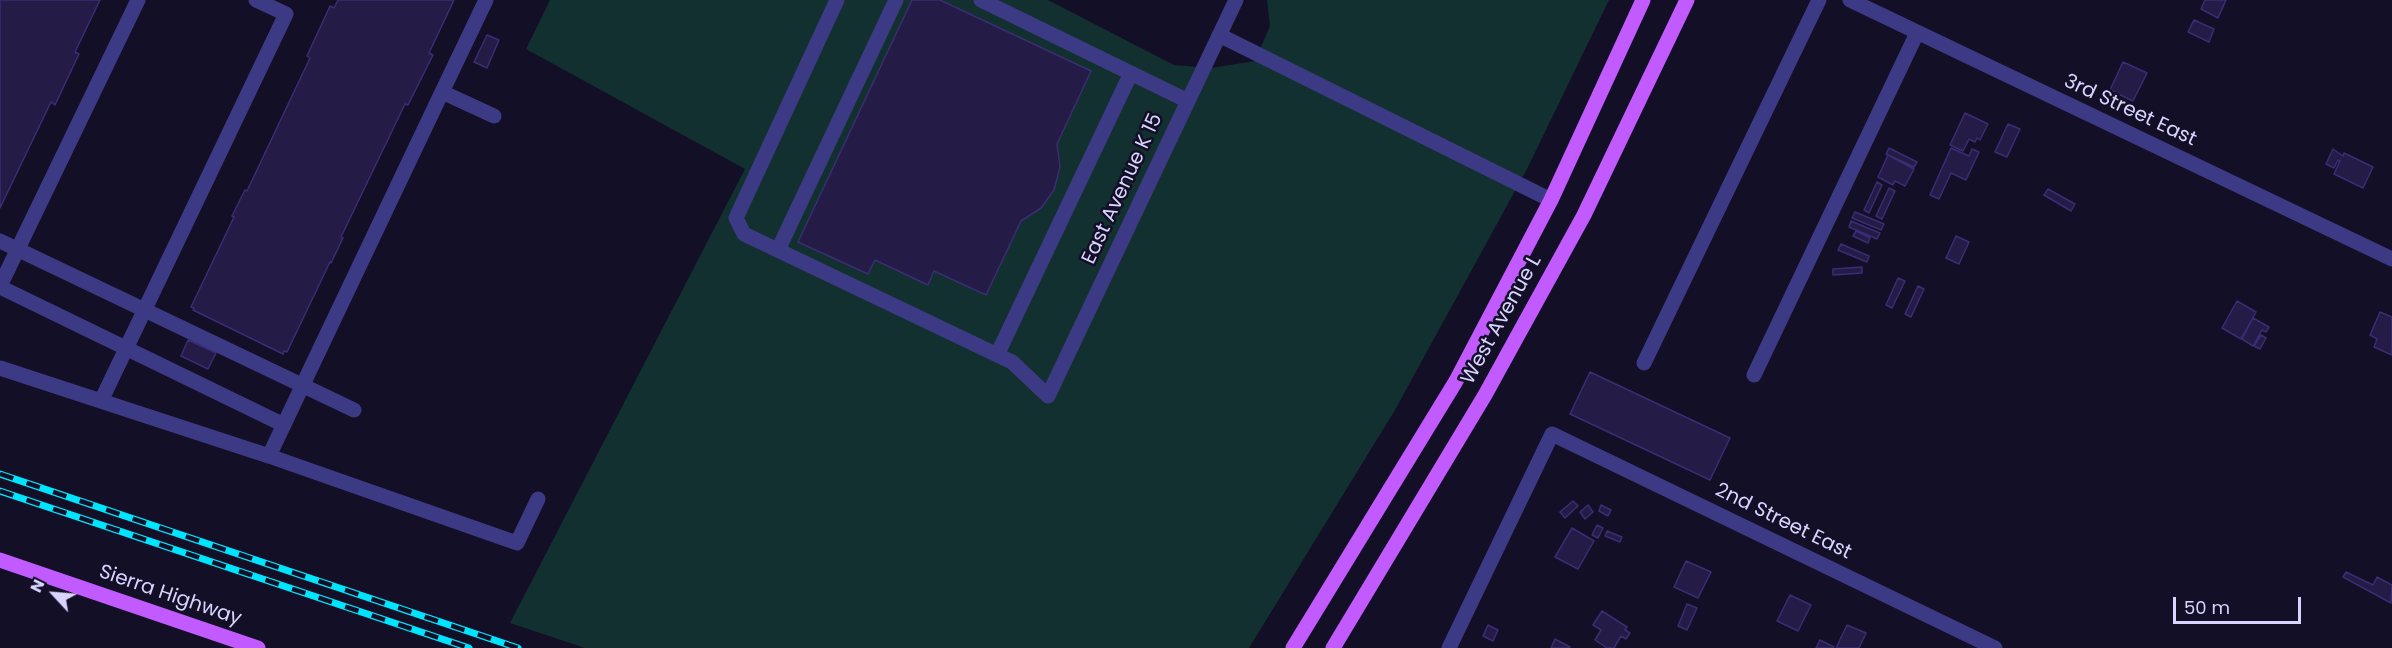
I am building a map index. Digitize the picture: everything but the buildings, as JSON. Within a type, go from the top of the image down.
[{"type":"main road","name":"West Avenue L","points":[[1293,648],[1456,381],[1551,200],[1643,0]]},
{"type":"main road","name":"West Avenue L","points":[[1333,648],[1507,355],[1584,215],[1686,0]]},
{"type":"main road","name":"Sierra Highway","points":[[0,560],[258,648]]},
{"type":"street","points":[[138,0],[0,287],[284,425]]},
{"type":"street","points":[[101,401],[286,14],[256,0]]},
{"type":"street","points":[[269,456],[486,0]]},
{"type":"street","points":[[837,0],[736,218],[744,234],[997,355],[1131,74]]},
{"type":"street","points":[[778,250],[896,0]]},
{"type":"street","points":[[981,0],[1188,101]]},
{"type":"street","name":"East Avenue K 15","points":[[997,355],[1012,362],[1048,396],[1236,0]]},
{"type":"street","points":[[1644,363],[1819,0]]},
{"type":"street","name":"3rd Street East","points":[[1850,0],[2392,260]]},
{"type":"street","points":[[1754,375],[1917,33]]},
{"type":"street","points":[[1219,35],[1551,200]]},
{"type":"street","points":[[442,92],[494,116]]},
{"type":"street","points":[[0,241],[354,410]]},
{"type":"street","points":[[0,368],[269,456],[517,543],[538,499]]},
{"type":"street","name":"2nd Street East","points":[[1449,648],[1552,434],[1995,648]]},
{"type":"green space","points":[[550,0],[1048,0],[1174,65],[1211,68],[1255,61],[1270,26],[1267,0],[1609,0],[1527,169],[1395,410],[1249,648],[585,648],[510,623],[745,169],[526,49]]},
{"type":"railway","points":[[0,474],[518,648]]},
{"type":"railway","points":[[0,491],[469,648]]}]
